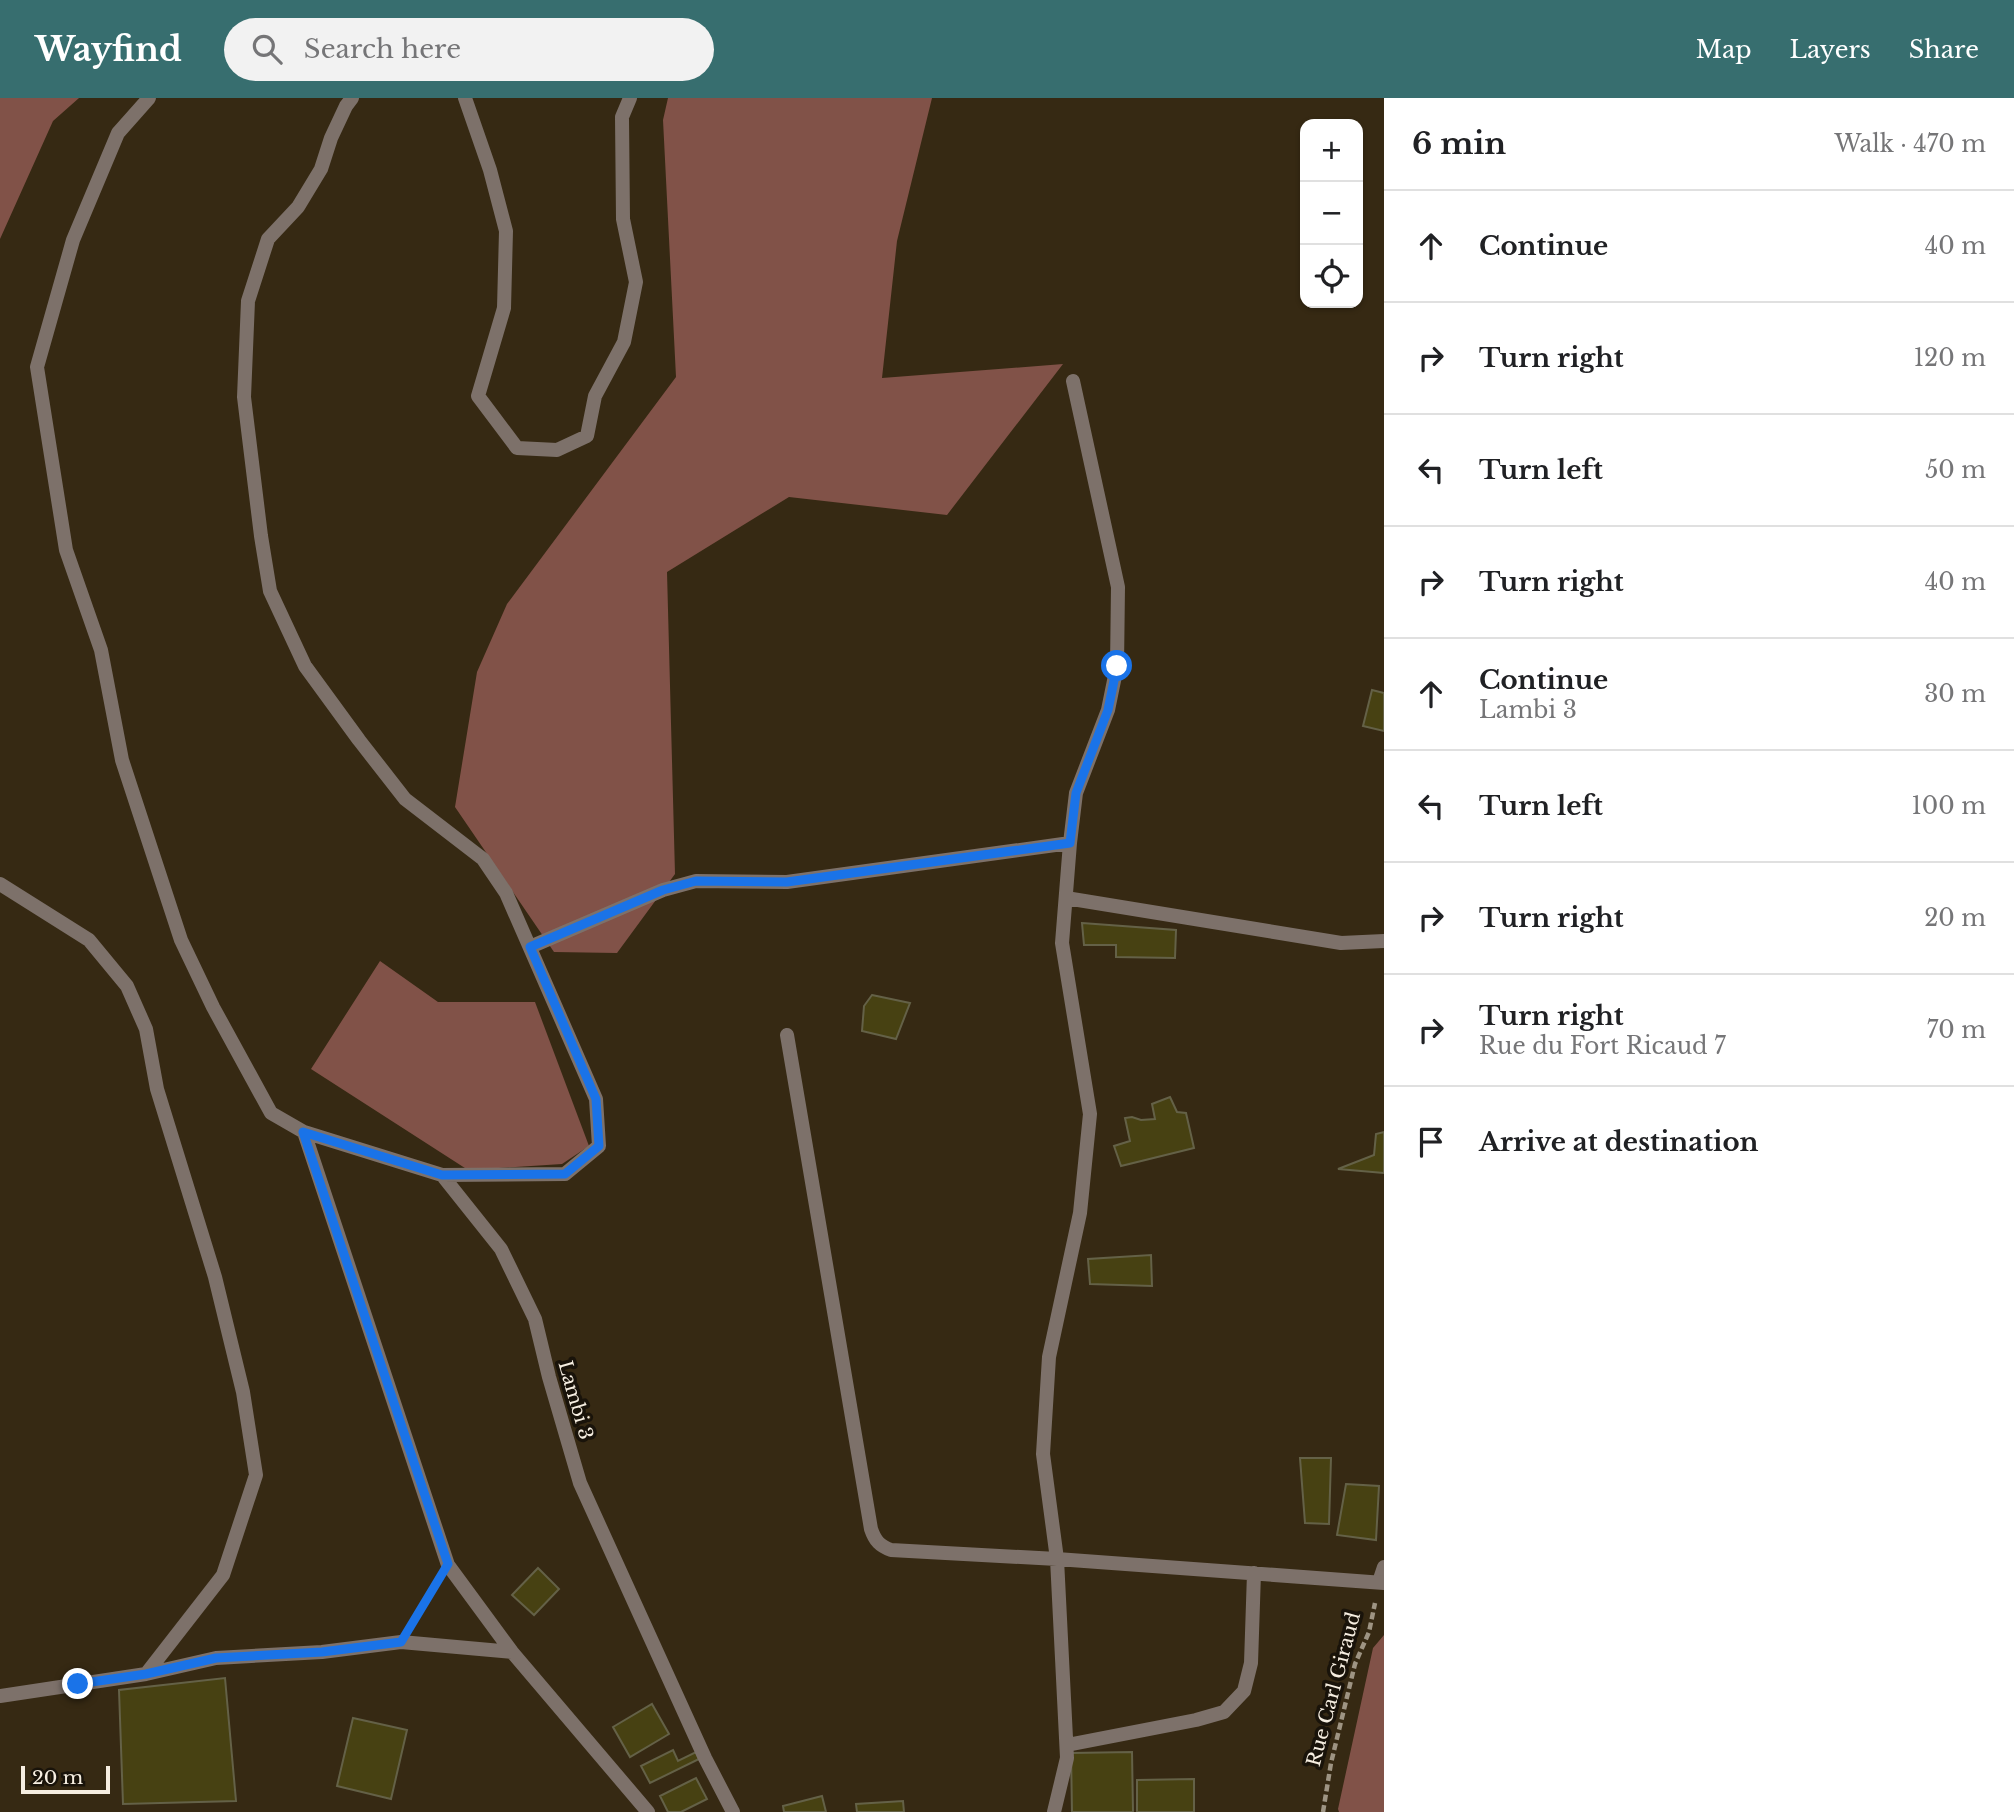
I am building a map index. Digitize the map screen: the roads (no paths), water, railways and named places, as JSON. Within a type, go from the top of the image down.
[{"type":"street","points":[[149,98],[118,133],[78,228],[37,367],[66,550],[101,650],[122,760],[181,940],[213,1007],[271,1113],[303,1132],[442,1175],[565,1174],[599,1146],[596,1099],[506,893],[483,859],[405,799],[305,666],[270,591],[244,397],[248,301],[268,239],[298,207],[317,176],[331,138],[352,98]]},
{"type":"street","points":[[465,98],[490,170],[506,231],[504,308],[478,396],[517,448],[556,450],[587,436],[596,396],[624,342],[636,282],[623,219],[622,117],[629,98]]},
{"type":"street","points":[[1054,1812],[1067,1758],[1067,1745],[1057,1559],[1043,1454],[1049,1357],[1080,1213],[1090,1114],[1062,943],[1076,793],[1108,710],[1117,666],[1118,587],[1073,381]]},
{"type":"street","points":[[530,947],[663,890],[696,881],[787,882],[1070,843]]},
{"type":"street","points":[[0,884],[89,940],[127,986],[146,1029],[157,1089],[215,1278],[243,1392],[256,1475],[223,1575],[146,1674]]},
{"type":"street","points":[[1066,898],[1341,943],[1384,940]]},
{"type":"street","points":[[787,1035],[871,1529],[882,1546],[891,1550],[1382,1582],[1384,1567]]},
{"type":"street","points":[[303,1132],[448,1564],[512,1651],[648,1812]]},
{"type":"street","name":"Lambi 3","points":[[442,1175],[501,1249],[535,1319],[580,1483],[705,1758],[733,1812]]},
{"type":"street","points":[[1067,1745],[1224,1712],[1244,1691],[1251,1663],[1254,1573]]},
{"type":"street","points":[[0,1696],[146,1674],[216,1658],[322,1652],[401,1642],[512,1651]]}]
